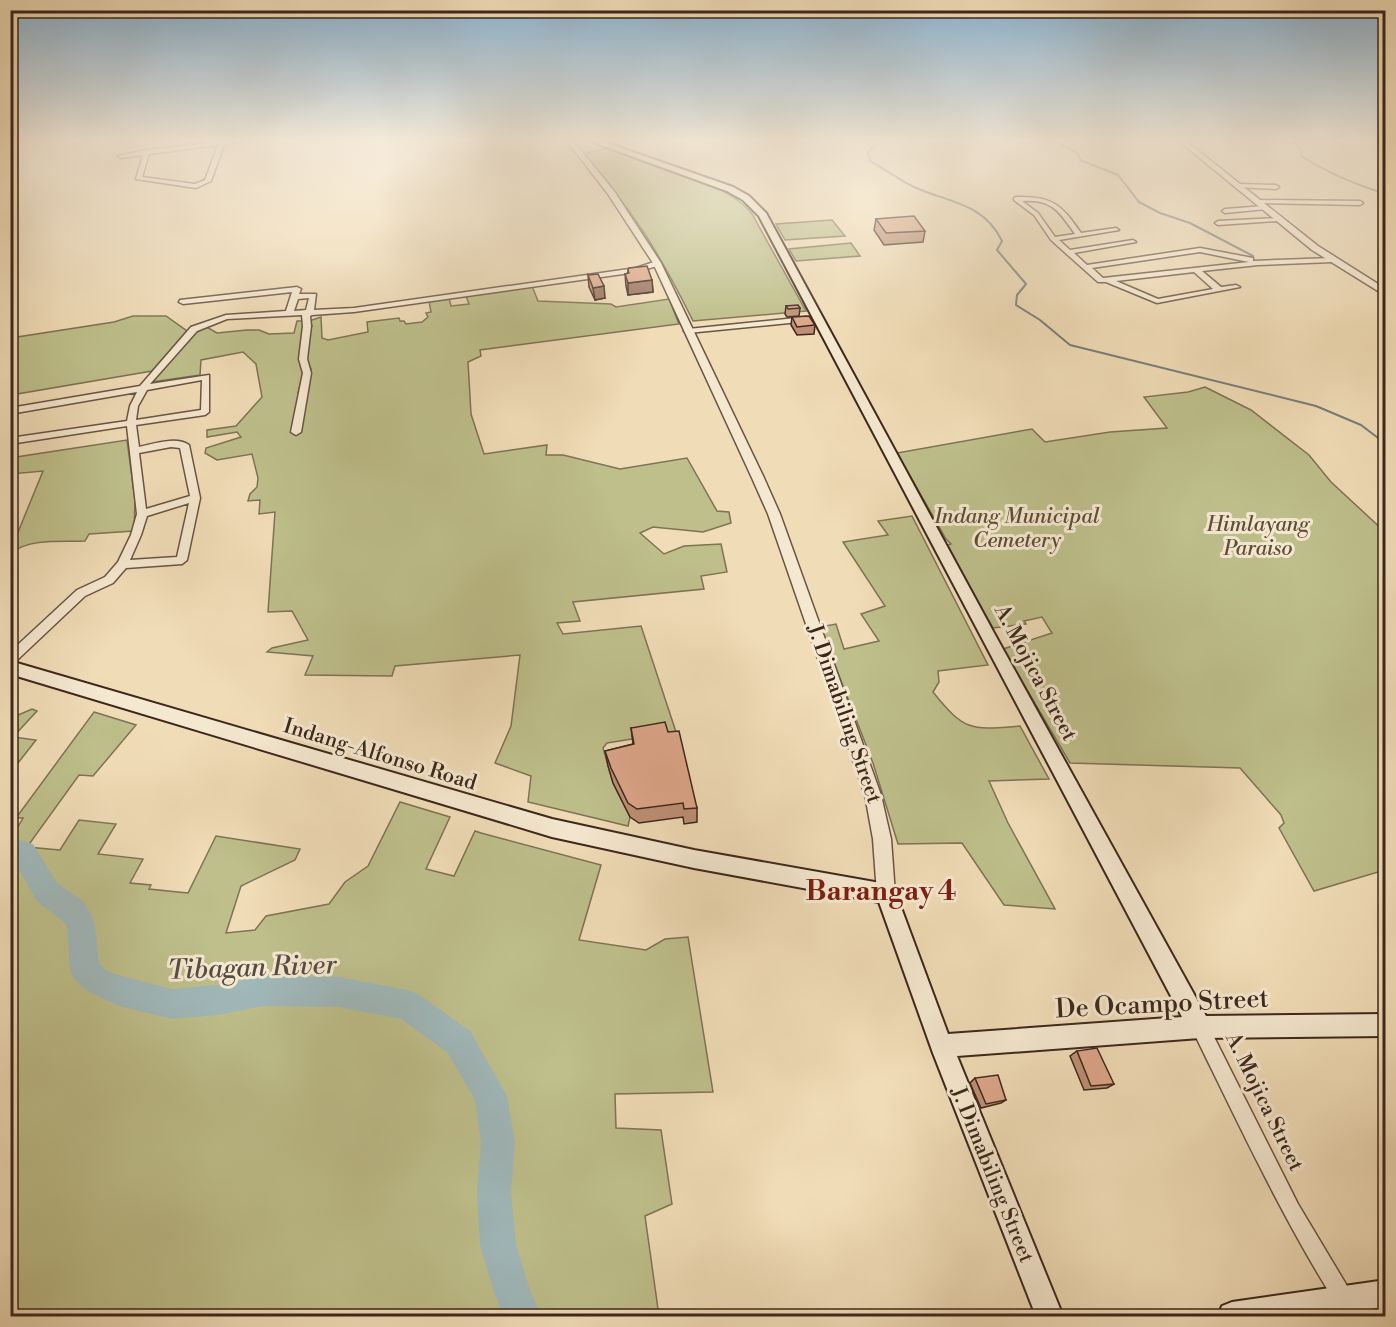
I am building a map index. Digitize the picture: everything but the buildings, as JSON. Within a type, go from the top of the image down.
[{"type":"main road","name":"A. Mojica Street","points":[[750,203],[766,220],[992,645],[1200,1027]]},
{"type":"main road","name":"Indang-Alfonso Road","points":[[10,667],[533,822],[624,845],[886,894]]},
{"type":"main road","name":"J. Dimabiling Street","points":[[886,894],[1016,1238],[1050,1317]]},
{"type":"main road","name":"De Ocampo Street","points":[[942,1046],[1200,1027],[1386,1025]]},
{"type":"main road","points":[[1232,1317],[1349,1308],[1386,1293]]},
{"type":"street","name":"J. Dimabiling Street","points":[[618,203],[657,263],[774,514],[864,765],[880,826],[886,894]]},
{"type":"street","points":[[1021,203],[1036,214],[1053,239],[1101,280],[1258,262],[1332,260]]},
{"type":"street","points":[[1050,203],[1062,210],[1079,235]]},
{"type":"street","points":[[1259,203],[1332,260],[1386,293]]},
{"type":"street","points":[[1225,211],[1261,205],[1360,203]]},
{"type":"street","points":[[1218,223],[1277,219]]},
{"type":"street","points":[[1053,239],[1116,230]]},
{"type":"street","points":[[1069,252],[1133,242]]},
{"type":"street","points":[[1085,267],[1200,250],[1258,262]]},
{"type":"street","points":[[10,660],[81,593],[109,580],[123,564],[136,535],[142,514],[131,422],[134,406],[143,387],[186,336],[207,323],[226,317],[354,310],[637,270],[657,263]]},
{"type":"street","points":[[1195,269],[1219,290]]},
{"type":"street","points":[[1107,279],[1157,301],[1236,287]]},
{"type":"street","points":[[183,302],[298,292],[313,296],[310,314]]},
{"type":"street","points":[[289,315],[298,292]]},
{"type":"street","points":[[296,432],[307,373],[303,357],[307,326],[316,320],[310,314]]},
{"type":"street","points":[[688,331],[819,318]]},
{"type":"street","points":[[10,411],[206,376],[206,412],[10,441]]},
{"type":"street","points":[[123,564],[182,560],[195,498],[184,445],[175,444],[134,451]]},
{"type":"street","points":[[142,514],[195,498]]},
{"type":"street","name":"A. Mojica Street","points":[[1200,1027],[1289,1206],[1349,1308]]},
{"type":"green space","points":[[622,203],[741,203],[752,214],[806,311],[693,321],[657,254]]},
{"type":"green space","points":[[832,220],[845,236],[785,240],[776,224]]},
{"type":"green space","points":[[851,243],[860,256],[796,261],[789,249]]},
{"type":"green space","points":[[532,286],[538,301],[611,304],[616,307],[669,299],[679,324],[480,350],[481,356],[468,362],[471,414],[484,454],[547,445],[546,455],[563,455],[620,469],[687,458],[717,511],[729,512],[731,523],[703,532],[653,527],[640,533],[664,554],[684,546],[721,544],[727,572],[701,576],[704,589],[573,602],[580,621],[557,623],[563,634],[641,626],[676,732],[607,743],[603,748],[613,783],[630,817],[628,826],[528,802],[531,776],[495,763],[511,726],[520,655],[395,666],[392,676],[305,675],[313,656],[267,652],[272,648],[308,640],[292,611],[268,612],[275,512],[259,514],[260,500],[248,501],[250,494],[257,487],[258,478],[252,454],[217,460],[205,453],[206,448],[241,437],[237,432],[207,437],[207,430],[236,426],[262,397],[256,364],[243,352],[201,360],[200,375],[152,382],[194,332],[205,326],[217,333],[259,330],[269,334],[294,333],[297,321],[302,321],[304,368],[298,393],[308,392],[311,369],[306,357],[309,329],[312,326],[309,321],[321,317],[322,338],[328,340],[368,332],[367,322],[399,318],[406,324],[422,322],[428,317],[426,313],[431,312],[429,301],[449,298],[451,306],[469,304],[466,296]]},
{"type":"green space","points":[[133,316],[166,316],[187,331],[152,371],[11,395],[11,338],[114,322]]},
{"type":"green space","points":[[1205,387],[1251,410],[1309,455],[1331,482],[1385,532],[1385,870],[1314,891],[1279,828],[1284,823],[1281,815],[1240,768],[1070,763],[1003,649],[1052,633],[1042,617],[1024,621],[1026,624],[993,628],[945,546],[951,544],[897,453],[1032,429],[1045,442],[1110,432],[1167,428],[1144,397],[1188,392]]},
{"type":"green space","points":[[127,440],[135,501],[134,531],[89,534],[85,541],[37,543],[11,553],[11,538],[16,537],[43,471],[11,474],[10,458]]},
{"type":"green space","points":[[912,516],[988,665],[938,671],[939,682],[933,692],[953,715],[970,726],[990,728],[1020,726],[1049,779],[989,781],[1008,823],[1055,909],[1004,905],[962,843],[898,844],[873,763],[820,627],[836,624],[844,649],[879,641],[861,614],[885,606],[843,542],[888,535],[878,521]]},
{"type":"green space","points":[[32,709],[37,711],[13,737],[36,740],[11,772],[11,718]]},
{"type":"green space","points":[[94,712],[136,725],[93,776],[79,775],[27,847],[60,850],[79,820],[116,824],[98,854],[143,859],[130,883],[151,885],[149,889],[188,893],[216,836],[300,849],[295,860],[241,886],[226,933],[255,930],[266,916],[329,904],[345,882],[368,866],[400,802],[450,817],[426,869],[454,876],[475,831],[601,865],[579,940],[646,950],[665,939],[688,937],[713,1092],[615,1094],[616,1128],[661,1130],[672,1204],[645,1216],[659,1316],[11,1316],[11,839],[23,818],[16,818]]},
{"type":"waterway","points":[[958,203],[985,218],[1002,241],[997,250],[1026,284],[1017,295],[1016,305],[1040,320],[1070,345],[1316,406],[1361,425],[1386,444]]},
{"type":"waterway","points":[[1141,203],[1160,213],[1190,223],[1253,256]]},
{"type":"waterway","name":"Tibagan River","points":[[10,849],[24,853],[47,892],[74,912],[81,925],[85,970],[97,981],[119,991],[172,1004],[218,1000],[263,991],[339,992],[407,1005],[459,1042],[491,1096],[498,1143],[494,1192],[498,1245],[513,1296],[523,1316]]},
{"type":"district","name":"Barangay 4","points":[[881,891]]},
{"type":"park label","name":"Indang Municipal Cemetery","points":[[1017,529]]},
{"type":"park label","name":"Himlayang Paraiso","points":[[1258,537]]}]
